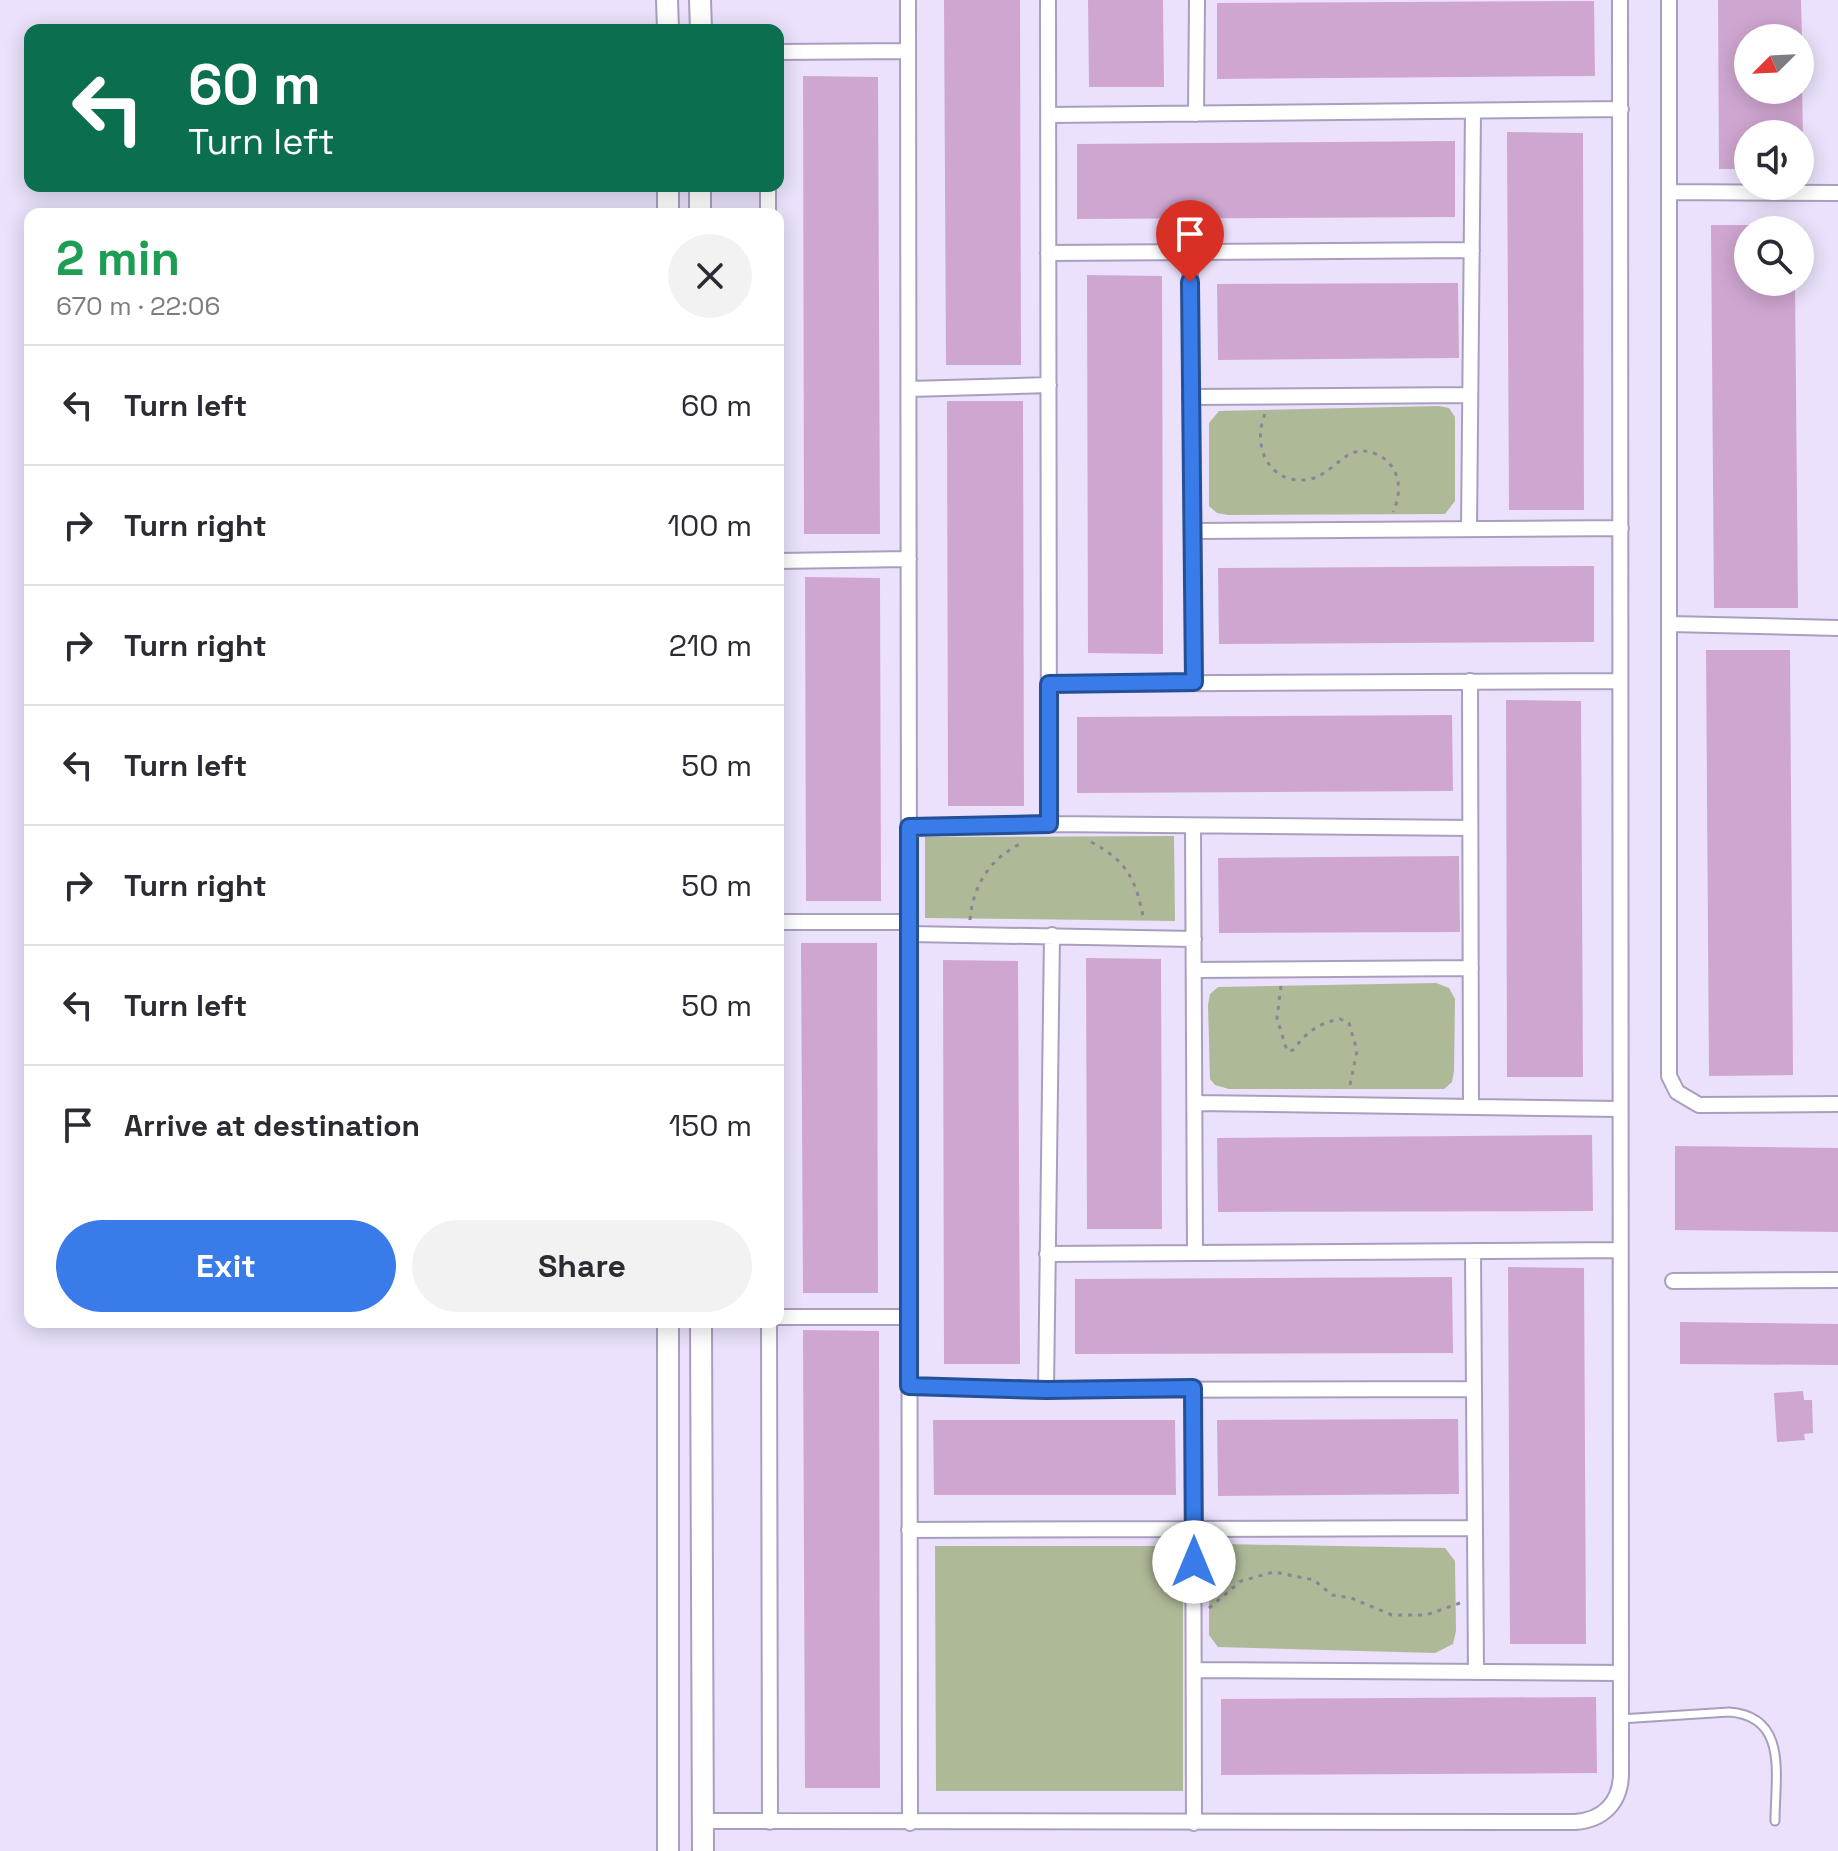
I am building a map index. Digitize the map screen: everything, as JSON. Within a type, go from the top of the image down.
[{"type":"street","points":[[667,0],[668,24]]},
{"type":"street","points":[[700,0],[701,24]]},
{"type":"street","points":[[908,0],[910,1823]]},
{"type":"street","points":[[1048,0],[1049,684],[1057,824]]},
{"type":"street","points":[[1196,114],[1197,0]]},
{"type":"street","points":[[702,1821],[1587,1821],[1609,1809],[1620,1787],[1620,0]]},
{"type":"street","points":[[1669,0],[1669,1067],[1672,1084],[1683,1098],[1699,1105],[1838,1104]]},
{"type":"street","points":[[784,52],[908,51]]},
{"type":"street","points":[[1048,115],[1621,109]]},
{"type":"street","points":[[1469,529],[1473,111]]},
{"type":"street","points":[[1670,192],[1838,193]]},
{"type":"street","points":[[1048,253],[1472,250]]},
{"type":"street","points":[[1190,254],[1194,682]]},
{"type":"street","points":[[909,389],[1049,385]]},
{"type":"street","points":[[1190,397],[1470,395]]},
{"type":"street","points":[[1193,531],[1621,528]]},
{"type":"street","points":[[784,561],[909,559]]},
{"type":"street","points":[[1670,624],[1838,628]]},
{"type":"street","points":[[1470,681],[1471,1107]]},
{"type":"street","points":[[1049,684],[1620,681]]},
{"type":"street","points":[[909,827],[1057,824],[1470,828]]},
{"type":"street","points":[[1193,827],[1195,1253]]},
{"type":"street","points":[[784,922],[970,934],[1194,939]]},
{"type":"street","points":[[1046,1390],[1052,935]]},
{"type":"street","points":[[1194,970],[1471,968]]},
{"type":"street","points":[[1195,1103],[1619,1109]]},
{"type":"street","points":[[1047,1254],[1620,1250]]},
{"type":"street","points":[[1473,1251],[1476,1672]]},
{"type":"street","points":[[1673,1281],[1838,1280]]},
{"type":"street","points":[[784,1317],[909,1317]]},
{"type":"street","points":[[668,1328],[668,1851]]},
{"type":"street","points":[[701,1328],[703,1851]]},
{"type":"street","points":[[769,1328],[770,1822]]},
{"type":"street","points":[[909,1386],[1046,1390],[1474,1389]]},
{"type":"street","points":[[1193,1388],[1194,1823]]},
{"type":"street","points":[[909,1530],[1475,1528]]},
{"type":"street","points":[[1194,1670],[1620,1673]]},
{"type":"lane","points":[[1620,1719],[1729,1712],[1744,1713],[1757,1719],[1768,1730],[1774,1743],[1775,1821]]},
{"type":"path","points":[[1282,397],[1272,404],[1260,424],[1260,447],[1264,458],[1281,475],[1305,480],[1317,477],[1352,452],[1365,451],[1383,458],[1395,472],[1399,498],[1388,521],[1378,530]]},
{"type":"path","points":[[970,934],[973,897],[987,871],[1007,851],[1057,824],[1106,850],[1126,867],[1135,886],[1148,940]]},
{"type":"path","points":[[1285,969],[1277,1010],[1285,1050],[1293,1050],[1312,1028],[1333,1020],[1346,1020],[1353,1029],[1357,1051],[1346,1105]]},
{"type":"path","points":[[1194,1625],[1232,1588],[1251,1576],[1274,1572],[1314,1580],[1332,1595],[1351,1598],[1378,1611],[1403,1617],[1426,1615],[1475,1598]]},
{"type":"green space","points":[[1449,408],[1455,417],[1455,501],[1445,514],[1228,515],[1217,513],[1209,506],[1209,423],[1219,411]]},
{"type":"green space","points":[[1174,836],[1175,921],[925,918],[925,837]]},
{"type":"green space","points":[[1436,983],[1449,988],[1455,999],[1454,1071],[1452,1082],[1444,1089],[1229,1089],[1215,1085],[1210,1079],[1208,1005],[1210,994],[1218,987]]},
{"type":"green space","points":[[1223,1544],[1445,1548],[1455,1561],[1456,1631],[1453,1644],[1435,1653],[1218,1647],[1209,1635],[1209,1558]]},
{"type":"green space","points":[[935,1546],[1183,1546],[1183,1791],[936,1791]]},
{"type":"building","points":[[944,0],[1020,0],[1021,365],[946,365]]},
{"type":"building","points":[[1088,0],[1163,0],[1164,87],[1089,87]]},
{"type":"building","points":[[1718,0],[1801,0],[1802,24],[1734,24],[1734,104],[1802,104],[1803,120],[1734,120],[1734,169],[1719,169]]},
{"type":"building","points":[[1594,1],[1595,76],[1217,79],[1217,3]]},
{"type":"building","points":[[803,76],[878,77],[880,534],[804,534]]},
{"type":"building","points":[[1507,132],[1583,133],[1584,510],[1509,510]]},
{"type":"building","points":[[1455,141],[1455,217],[1077,219],[1077,144]]},
{"type":"building","points":[[1711,225],[1734,225],[1734,296],[1795,296],[1798,608],[1714,608]]},
{"type":"building","points":[[1087,275],[1162,276],[1163,654],[1088,653]]},
{"type":"building","points":[[1458,283],[1459,358],[1218,360],[1217,284]]},
{"type":"building","points":[[947,401],[1023,401],[1024,806],[948,806]]},
{"type":"building","points":[[1594,566],[1594,642],[1219,644],[1218,568]]},
{"type":"building","points":[[805,577],[880,578],[881,901],[806,901]]},
{"type":"building","points":[[1706,650],[1790,650],[1793,1075],[1709,1076]]},
{"type":"building","points":[[1506,700],[1581,701],[1583,1077],[1507,1077]]},
{"type":"building","points":[[1452,715],[1453,791],[1077,793],[1077,717]]},
{"type":"building","points":[[1459,856],[1460,932],[1219,933],[1218,858]]},
{"type":"building","points":[[801,943],[877,943],[878,1293],[803,1293]]},
{"type":"building","points":[[1086,958],[1161,959],[1162,1229],[1087,1229]]},
{"type":"building","points":[[943,960],[1018,961],[1020,1364],[944,1364]]},
{"type":"building","points":[[1592,1135],[1593,1211],[1218,1212],[1217,1138]]},
{"type":"building","points":[[1675,1146],[1838,1148],[1838,1232],[1675,1230]]},
{"type":"building","points":[[1508,1267],[1584,1268],[1586,1644],[1510,1644]]},
{"type":"building","points":[[1452,1277],[1453,1353],[1075,1354],[1075,1279]]},
{"type":"building","points":[[1680,1322],[1838,1324],[1838,1365],[1680,1364]]},
{"type":"building","points":[[803,1330],[879,1331],[880,1788],[805,1788]]},
{"type":"building","points":[[1803,1391],[1804,1400],[1812,1400],[1813,1433],[1804,1434],[1805,1440],[1777,1442],[1774,1393]]},
{"type":"building","points":[[1458,1419],[1459,1494],[1218,1496],[1217,1420]]},
{"type":"building","points":[[933,1420],[1175,1420],[1176,1495],[934,1495]]},
{"type":"building","points":[[1596,1697],[1597,1773],[1221,1775],[1221,1699]]},
{"type":"route","points":[[1190,282],[1194,682],[1049,684],[1049,824],[909,827],[909,1386],[1046,1390],[1193,1388],[1194,1562]]}]
